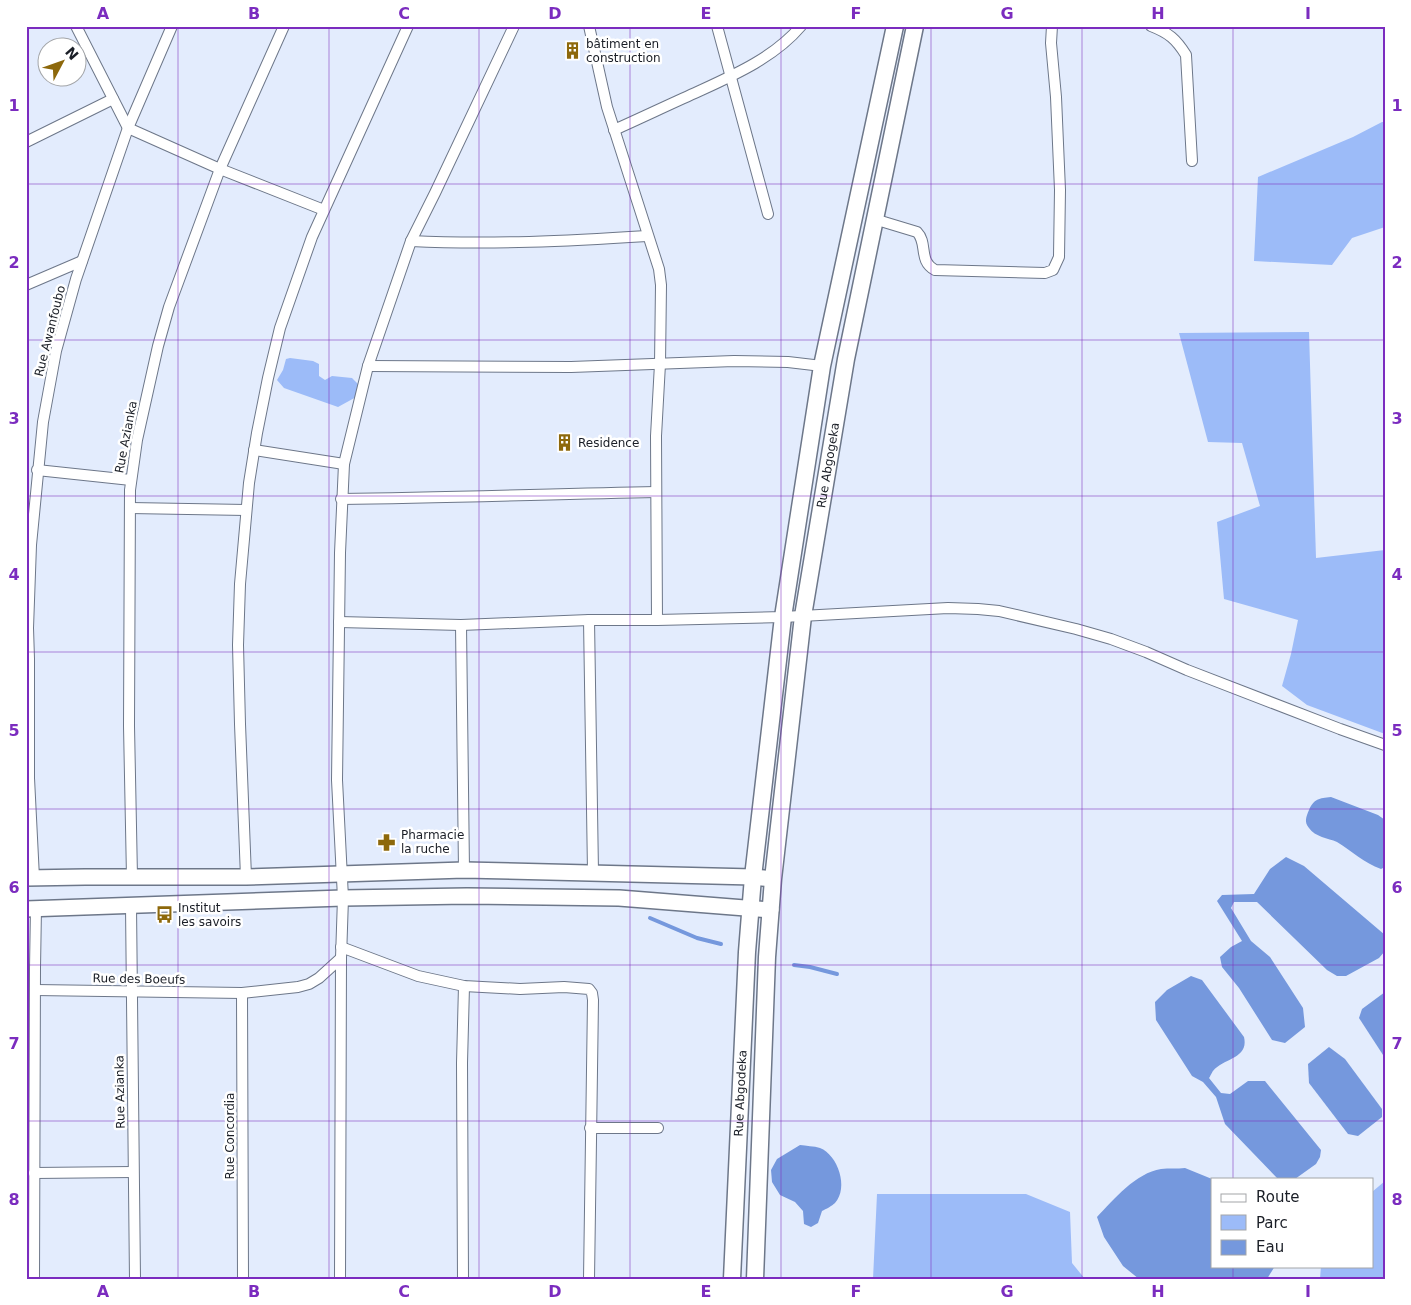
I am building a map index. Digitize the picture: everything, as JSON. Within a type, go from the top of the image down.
[{"type":"main road","name":"Rue Abgogeka","points":[[753,877],[783,617],[822,366],[895,26]]},
{"type":"main road","name":"Rue Abgogeka","points":[[771,910],[803,616],[846,359],[915,26]]},
{"type":"main road","points":[[30,878],[246,877],[464,870],[593,872],[773,879]]},
{"type":"main road","name":"Rue Abgodeka","points":[[732,1279],[747,952],[753,877]]},
{"type":"main road","points":[[31,908],[467,896],[609,898],[771,910]]},
{"type":"main road","name":"Rue Abgodeka","points":[[755,1279],[767,957],[771,910]]},
{"type":"street","points":[[76,26],[128,128],[220,169],[324,210]]},
{"type":"street","name":"Rue Awanfoubo","points":[[30,878],[27,627],[31,545],[30,507],[43,422],[56,351],[76,279],[128,128],[172,26]]},
{"type":"street","name":"Rue Azianka","points":[[132,877],[129,716],[130,508],[131,480],[137,440],[169,307],[220,169],[284,26]]},
{"type":"street","points":[[246,877],[238,645],[240,584],[246,510],[254,450],[280,328],[312,237],[408,26]]},
{"type":"street","points":[[340,1279],[341,947],[343,898],[337,780],[341,499],[344,464],[368,366],[411,241],[436,193],[514,26]]},
{"type":"street","points":[[589,26],[605,101],[659,270],[662,285],[656,436],[657,620]]},
{"type":"street","points":[[717,26],[768,214]]},
{"type":"street","points":[[614,130],[731,77],[775,50],[794,36],[801,26]]},
{"type":"street","points":[[874,219],[917,232],[921,236],[925,259],[929,267],[935,270],[1046,273],[1053,270],[1059,257],[1060,190],[1052,26]]},
{"type":"street","points":[[1151,26],[1163,31],[1177,41],[1186,54],[1192,161]]},
{"type":"street","points":[[26,142],[113,99]]},
{"type":"street","points":[[411,241],[444,243],[647,236]]},
{"type":"street","points":[[26,285],[82,261]]},
{"type":"street","points":[[368,366],[571,367],[734,361],[788,362],[822,366]]},
{"type":"street","points":[[254,450],[344,464]]},
{"type":"street","points":[[37,470],[131,480]]},
{"type":"street","points":[[341,499],[656,492]]},
{"type":"street","points":[[130,508],[246,510]]},
{"type":"street","points":[[339,622],[460,625],[589,620],[783,617],[978,608],[999,611],[1111,639],[1385,745]]},
{"type":"street","points":[[589,620],[593,872]]},
{"type":"street","points":[[460,625],[464,870]]},
{"type":"street","name":"Rue Azianka","points":[[131,906],[135,1279]]},
{"type":"street","points":[[31,908],[30,968],[35,990],[34,1173],[31,1273]]},
{"type":"street","points":[[341,947],[418,976],[464,986],[520,989],[564,987],[589,989],[592,993],[589,1279]]},
{"type":"street","name":"Rue des Boeufs","points":[[35,990],[242,993],[298,987],[309,984],[328,972],[341,958]]},
{"type":"street","points":[[463,1279],[462,1063],[464,986]]},
{"type":"street","name":"Rue Concordia","points":[[242,993],[243,1279]]},
{"type":"street","points":[[590,1128],[658,1128]]},
{"type":"street","points":[[34,1173],[133,1172]]},
{"type":"green space","points":[[1385,122],[1385,227],[1352,238],[1332,265],[1254,261],[1258,177],[1353,137]]},
{"type":"green space","points":[[1309,332],[1316,558],[1385,550],[1385,734],[1307,705],[1282,686],[1298,620],[1224,599],[1217,522],[1260,506],[1242,443],[1208,442],[1179,333]]},
{"type":"green space","points":[[286,359],[313,361],[319,364],[319,376],[325,380],[332,376],[352,378],[358,384],[358,396],[338,407],[284,388],[277,380],[283,370]]},
{"type":"green space","points":[[1385,1181],[1385,1279],[1320,1279],[1321,1268],[1374,1268],[1374,1190]]},
{"type":"green space","points":[[877,1194],[1026,1194],[1070,1212],[1072,1263],[1085,1279],[873,1279]]},
{"type":"water","points":[[1331,797],[1378,815],[1385,820],[1385,867],[1381,869],[1375,866],[1337,842],[1318,835],[1309,828],[1306,824],[1306,819],[1313,803],[1320,799]]},
{"type":"water","points":[[1286,857],[1304,866],[1385,935],[1385,951],[1379,958],[1346,976],[1337,976],[1327,970],[1257,902],[1234,902],[1231,908],[1251,941],[1270,957],[1303,1008],[1305,1027],[1285,1043],[1272,1040],[1239,988],[1222,967],[1220,957],[1231,947],[1242,941],[1217,901],[1222,895],[1254,894],[1270,869]]},
{"type":"water","points":[[1191,976],[1202,980],[1244,1037],[1245,1044],[1239,1054],[1213,1071],[1209,1078],[1221,1093],[1230,1094],[1248,1081],[1265,1081],[1321,1150],[1316,1164],[1296,1178],[1277,1178],[1225,1124],[1216,1097],[1203,1082],[1192,1076],[1156,1020],[1155,1002],[1167,990]]},
{"type":"water","points":[[1385,992],[1385,1058],[1359,1018],[1362,1009]]},
{"type":"water","points":[[1329,1047],[1345,1059],[1382,1109],[1382,1117],[1358,1136],[1348,1134],[1309,1083],[1308,1064]]},
{"type":"water","points":[[800,1145],[818,1147],[826,1152],[832,1157],[840,1172],[841,1189],[839,1197],[835,1203],[822,1211],[818,1223],[811,1227],[804,1224],[803,1211],[795,1202],[780,1195],[772,1182],[771,1170],[777,1159]]},
{"type":"water","points":[[1185,1168],[1211,1179],[1211,1268],[1274,1268],[1267,1279],[1139,1279],[1123,1266],[1104,1237],[1097,1217],[1134,1181],[1152,1171]]},
{"type":"waterway","points":[[650,918],[697,938],[721,944]]},
{"type":"waterway","points":[[794,965],[837,974]]},
{"type":"place","name":"bâtiment en construction","points":[[572,51]]},
{"type":"place","name":"Residence","points":[[564,443]]},
{"type":"place","name":"Pharmacie la ruche","points":[[387,842]]},
{"type":"place","name":"Institut les savoirs","points":[[164,915]]}]
